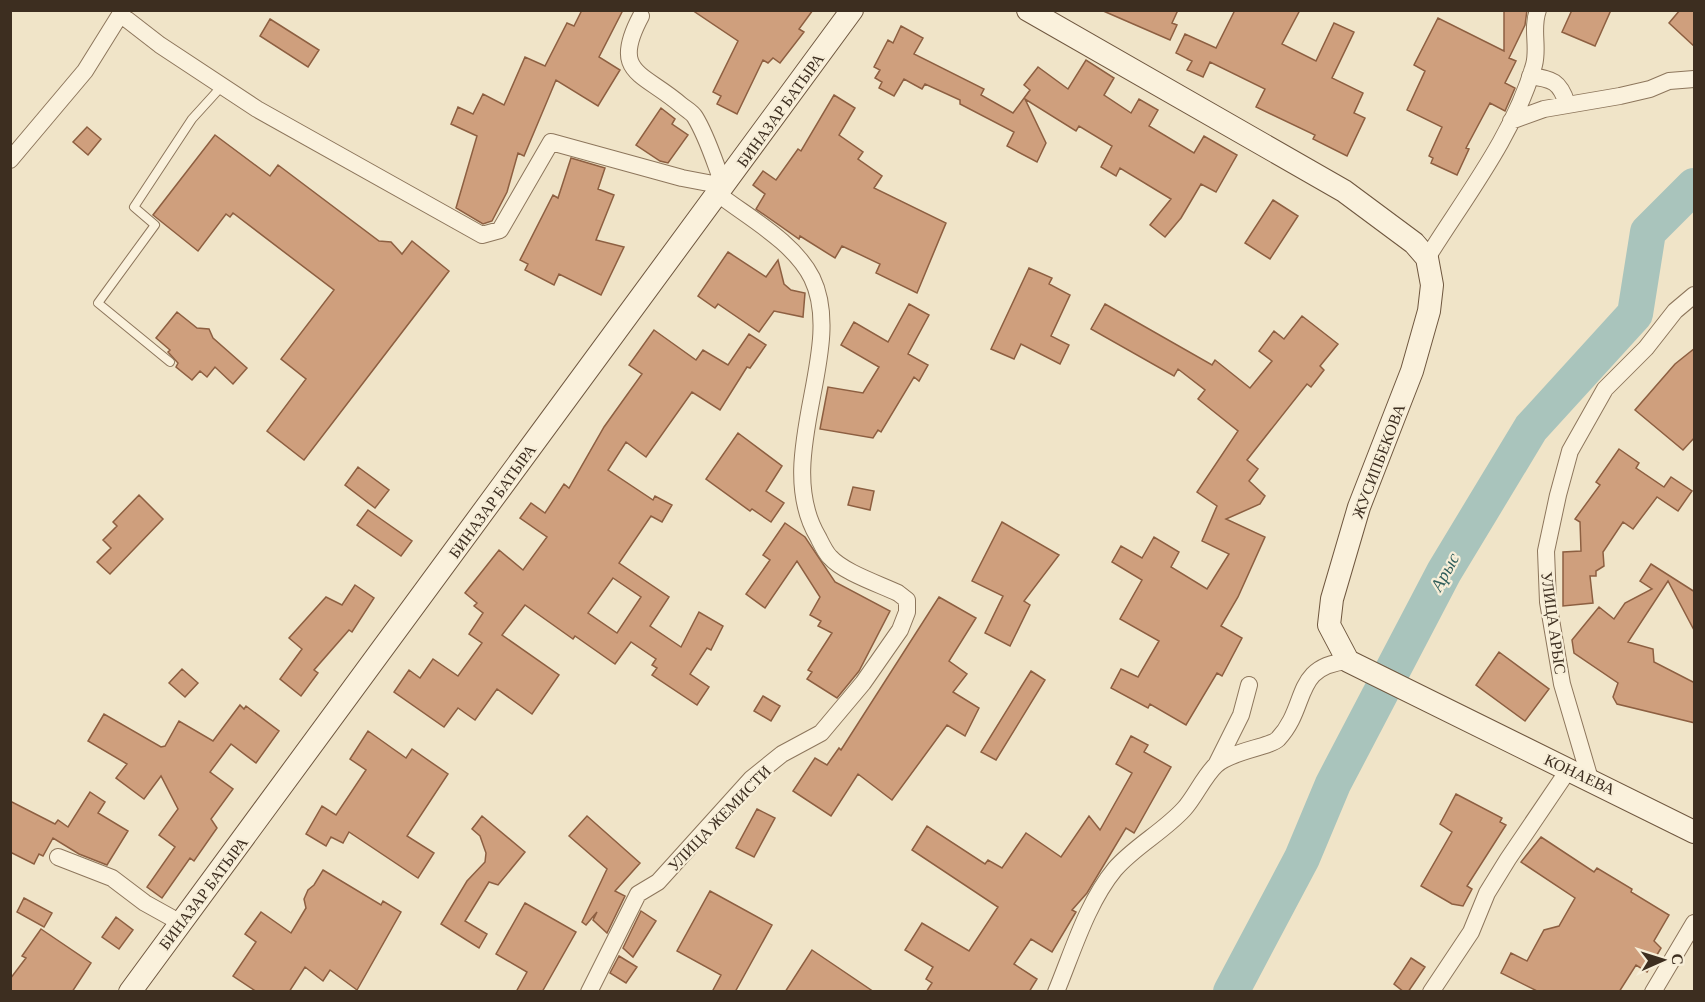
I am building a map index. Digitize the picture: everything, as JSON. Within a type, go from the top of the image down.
[{"type":"street","name":"БИНАЗАР БАТЫРА","points":[[132,991],[852,10]]},
{"type":"street","points":[[1028,10],[1344,191],[1414,243],[1427,258],[1511,121],[1535,63],[1534,21],[1538,10]]},
{"type":"street","points":[[10,160],[85,71],[122,12],[160,45],[257,109],[482,236],[500,230],[551,142],[721,190]]},
{"type":"street","points":[[641,16],[627,49],[630,63],[642,77],[668,93],[694,116],[721,190]]},
{"type":"street","points":[[1530,76],[1554,82],[1562,88],[1567,104]]},
{"type":"street","points":[[1511,121],[1567,104],[1620,96],[1650,89],[1669,81],[1695,79]]},
{"type":"street","name":"УЛИЦА ЖЕМИСТИ","points":[[589,992],[638,894],[658,882],[751,779],[782,754],[820,733],[863,683],[900,630],[907,612],[907,600],[898,593],[830,557],[806,512],[802,475],[805,429],[820,344],[819,310],[813,280],[800,259],[721,190]]},
{"type":"street","name":"ЖУСИПБЕКОВА","points":[[1348,661],[1329,625],[1332,599],[1359,507],[1415,361],[1429,311],[1432,285],[1427,258]]},
{"type":"street","name":"УЛИЦА АРЫС","points":[[1590,779],[1562,684],[1548,602],[1546,551],[1558,495],[1570,451],[1605,389],[1646,348],[1675,311],[1695,295]]},
{"type":"street","points":[[1215,766],[1236,753],[1276,741],[1293,719],[1306,680],[1329,663],[1348,661]]},
{"type":"street","name":"КОНАЕВА","points":[[1348,661],[1463,720],[1590,779],[1695,832]]},
{"type":"street","points":[[1056,992],[1101,888],[1117,868],[1147,839],[1182,811],[1215,766],[1241,715],[1249,685]]},
{"type":"street","points":[[1431,992],[1471,932],[1487,893],[1508,859],[1569,769]]},
{"type":"street","points":[[58,857],[112,878],[145,903],[181,923]]},
{"type":"street","points":[[1653,992],[1695,923]]},
{"type":"lane","points":[[170,362],[98,303],[155,225],[134,207],[192,119],[222,86]]},
{"type":"building","points":[[582,10],[623,10],[599,57],[620,70],[598,106],[556,80],[524,156],[518,153],[507,192],[492,221],[483,224],[456,208],[477,136],[451,124],[458,107],[473,114],[483,94],[504,105],[525,57],[545,66],[567,23],[574,26]]},
{"type":"building","points":[[692,10],[813,10],[799,29],[804,32],[780,63],[773,58],[768,63],[763,60],[737,114],[717,104],[721,96],[713,92],[738,41]]},
{"type":"building","points":[[1101,10],[1178,10],[1172,23],[1177,25],[1170,40]]},
{"type":"building","points":[[1235,10],[1300,10],[1282,44],[1316,61],[1334,23],[1354,32],[1332,78],[1363,93],[1354,113],[1365,118],[1347,156],[1313,139],[1315,135],[1256,107],[1265,89],[1210,62],[1203,77],[1187,70],[1192,61],[1176,53],[1185,34],[1216,48]]},
{"type":"building","points":[[1504,10],[1527,10],[1525,25],[1509,58],[1516,61],[1505,83],[1515,88],[1505,111],[1490,103],[1466,148],[1469,149],[1457,175],[1431,163],[1433,158],[1429,156],[1442,127],[1407,110],[1425,71],[1414,65],[1438,18],[1504,51]]},
{"type":"building","points":[[1572,10],[1611,10],[1595,46],[1562,32]]},
{"type":"building","points":[[1680,10],[1695,10],[1695,47],[1669,23]]},
{"type":"building","points":[[270,19],[319,50],[308,67],[260,36]]},
{"type":"building","points":[[901,26],[923,38],[914,54],[984,89],[981,95],[1013,113],[1030,90],[1024,85],[1038,67],[1068,89],[1086,60],[1114,78],[1104,95],[1131,113],[1139,99],[1158,110],[1149,126],[1194,153],[1204,136],[1237,155],[1216,192],[1201,184],[1181,218],[1165,237],[1150,225],[1171,199],[1120,168],[1116,176],[1101,167],[1112,146],[1079,126],[1076,131],[1025,99],[1046,143],[1037,162],[1007,146],[1014,132],[960,104],[960,100],[925,84],[922,89],[904,79],[894,96],[879,88],[882,82],[875,78],[880,70],[874,67],[888,40],[893,43]]},
{"type":"building","points":[[834,95],[855,108],[839,135],[863,152],[858,159],[882,176],[874,188],[946,223],[917,293],[876,273],[880,264],[842,246],[835,258],[800,236],[799,239],[756,209],[765,194],[753,185],[763,171],[776,180],[798,149],[801,151]]},
{"type":"building","points":[[661,108],[675,119],[672,124],[688,135],[668,163],[660,161],[636,145]]},
{"type":"building","points":[[87,127],[101,139],[88,155],[73,142]]},
{"type":"building","points":[[215,135],[270,176],[278,165],[379,241],[391,242],[402,254],[412,241],[449,271],[304,460],[267,431],[306,379],[281,359],[334,290],[233,213],[230,217],[226,214],[198,251],[153,215]]},
{"type":"building","points":[[571,158],[605,168],[598,189],[614,195],[596,240],[624,247],[601,295],[559,274],[554,285],[525,270],[528,264],[520,260],[553,195],[558,198]]},
{"type":"building","points":[[1273,200],[1298,216],[1270,259],[1245,243]]},
{"type":"building","points":[[728,252],[766,277],[778,260],[784,284],[791,290],[805,293],[803,317],[774,311],[759,332],[718,304],[715,308],[698,296]]},
{"type":"building","points":[[1029,268],[1052,278],[1049,284],[1070,295],[1051,336],[1069,345],[1060,364],[1021,344],[1014,359],[991,349]]},
{"type":"building","points":[[909,304],[929,315],[908,354],[928,365],[919,381],[914,377],[881,432],[878,430],[873,438],[820,429],[828,387],[863,393],[879,367],[841,345],[854,322],[888,342]]},
{"type":"building","points":[[1105,304],[1212,365],[1215,360],[1250,388],[1272,361],[1259,351],[1274,331],[1284,339],[1302,316],[1338,344],[1320,366],[1324,370],[1311,387],[1307,384],[1247,460],[1258,469],[1249,481],[1265,496],[1260,504],[1226,519],[1265,537],[1238,597],[1221,626],[1242,638],[1222,676],[1217,673],[1186,725],[1150,704],[1148,708],[1111,688],[1121,669],[1138,677],[1159,641],[1120,619],[1142,580],[1112,562],[1121,546],[1142,558],[1154,537],[1179,552],[1171,567],[1207,589],[1229,554],[1202,541],[1217,506],[1197,492],[1238,431],[1198,399],[1205,390],[1178,369],[1174,376],[1091,329]]},
{"type":"building","points":[[177,312],[197,328],[209,329],[213,338],[247,368],[233,384],[215,367],[207,377],[200,371],[192,380],[176,367],[178,363],[168,352],[170,350],[156,338]]},
{"type":"building","points":[[654,330],[696,360],[703,350],[728,365],[749,334],[766,345],[750,368],[747,367],[720,410],[692,392],[646,457],[626,442],[608,470],[653,500],[655,496],[672,505],[662,522],[651,516],[619,563],[669,597],[650,626],[681,647],[699,612],[723,626],[711,650],[707,648],[690,674],[709,687],[697,705],[652,675],[657,668],[652,665],[656,659],[631,642],[615,664],[575,636],[573,639],[525,605],[502,635],[559,675],[532,714],[497,689],[475,720],[458,708],[444,727],[394,692],[409,670],[420,678],[433,659],[458,676],[482,643],[469,634],[483,613],[474,606],[477,603],[465,593],[499,550],[523,570],[547,537],[520,518],[531,503],[545,513],[564,484],[569,488],[604,427],[642,374],[629,365]],"holes":[[[613,578],[641,597],[617,633],[588,613]]]},
{"type":"building","points":[[1695,348],[1695,437],[1683,450],[1635,410],[1675,364]]},
{"type":"building","points":[[738,433],[782,466],[766,491],[784,503],[771,522],[752,509],[750,511],[706,479]]},
{"type":"building","points":[[1619,449],[1639,463],[1636,468],[1664,487],[1671,477],[1692,491],[1678,511],[1657,497],[1633,529],[1623,522],[1603,552],[1604,566],[1596,571],[1596,576],[1590,576],[1593,603],[1563,606],[1563,552],[1581,551],[1580,522],[1575,519],[1600,485],[1596,482]]},
{"type":"building","points":[[358,467],[389,490],[375,508],[345,485]]},
{"type":"building","points":[[853,487],[874,491],[870,510],[848,505]]},
{"type":"building","points":[[139,495],[163,519],[110,574],[97,562],[111,548],[103,540],[117,526],[113,522]]},
{"type":"building","points":[[368,510],[412,541],[401,556],[357,525]]},
{"type":"building","points":[[1002,522],[1059,555],[1024,601],[1030,605],[1010,646],[985,633],[1003,596],[972,581]]},
{"type":"building","points":[[785,523],[805,537],[835,582],[890,611],[859,671],[837,698],[807,679],[812,672],[808,670],[832,633],[818,626],[821,621],[810,615],[820,597],[797,561],[765,608],[746,594],[770,560],[763,555]]},
{"type":"building","points":[[1651,564],[1695,592],[1695,632],[1668,581],[1628,642],[1653,649],[1654,662],[1695,683],[1695,723],[1617,704],[1613,697],[1618,683],[1574,653],[1572,640],[1599,607],[1614,619],[1625,603],[1652,589],[1640,581]]},
{"type":"building","points":[[355,585],[374,598],[352,632],[349,630],[314,670],[318,673],[301,696],[280,679],[302,649],[289,638],[326,597],[342,605]]},
{"type":"building","points":[[939,597],[976,618],[949,661],[967,674],[953,692],[979,708],[965,736],[947,725],[892,800],[858,774],[831,816],[793,791],[815,758],[827,765],[839,748],[841,750]]},
{"type":"building","points":[[1499,652],[1549,689],[1525,721],[1476,685]]},
{"type":"building","points":[[182,669],[198,683],[185,697],[169,683]]},
{"type":"building","points":[[1031,671],[1045,680],[996,760],[981,752]]},
{"type":"building","points":[[763,696],[780,706],[771,721],[754,711]]},
{"type":"building","points":[[240,705],[244,709],[246,706],[279,731],[256,763],[231,744],[210,772],[233,789],[211,819],[217,828],[194,861],[190,858],[162,898],[147,887],[175,847],[159,835],[178,809],[161,776],[144,799],[116,778],[127,764],[88,741],[104,714],[161,747],[165,746],[179,721],[213,741]]},
{"type":"building","points":[[368,731],[406,758],[412,749],[448,774],[407,836],[434,853],[418,878],[349,832],[343,843],[331,837],[326,846],[306,834],[322,806],[336,815],[366,770],[350,759]]},
{"type":"building","points":[[1131,736],[1148,745],[1144,752],[1171,767],[1134,833],[1126,828],[1087,893],[1072,910],[1076,912],[1052,952],[1031,939],[1014,964],[1037,979],[1029,992],[926,992],[932,983],[926,979],[933,967],[905,950],[922,923],[969,951],[998,907],[912,850],[927,826],[985,864],[988,860],[1002,868],[1026,833],[1061,857],[1089,816],[1100,830],[1132,773],[1116,764]]},
{"type":"building","points":[[90,792],[105,802],[98,813],[128,831],[107,865],[79,854],[53,838],[43,856],[39,854],[34,864],[10,852],[10,801],[55,824],[58,820],[68,827]]},
{"type":"building","points":[[1456,794],[1502,818],[1500,822],[1506,825],[1467,886],[1472,889],[1463,906],[1452,904],[1421,886],[1452,832],[1440,824]]},
{"type":"building","points":[[757,809],[775,818],[754,857],[736,848]]},
{"type":"building","points":[[482,816],[525,852],[498,885],[489,882],[465,921],[487,934],[479,948],[441,924],[467,881],[485,862],[486,853],[480,836],[472,829]]},
{"type":"building","points":[[587,816],[640,863],[615,891],[625,896],[607,933],[593,920],[597,912],[586,925],[582,922],[607,869],[569,836]]},
{"type":"building","points":[[1541,837],[1594,872],[1597,868],[1632,889],[1631,892],[1669,915],[1654,941],[1661,948],[1647,972],[1636,965],[1619,992],[1539,992],[1501,973],[1511,953],[1527,961],[1544,930],[1559,926],[1575,898],[1521,862]]},
{"type":"building","points":[[323,870],[381,905],[383,901],[401,912],[357,990],[330,970],[323,981],[305,967],[289,992],[257,992],[233,976],[256,942],[245,934],[261,912],[291,933],[306,908],[304,899],[308,890]]},
{"type":"building","points":[[710,891],[772,925],[735,992],[712,992],[721,975],[677,951]]},
{"type":"building","points":[[24,898],[52,913],[44,927],[17,912]]},
{"type":"building","points":[[525,903],[576,932],[542,992],[516,992],[527,972],[496,954]]},
{"type":"building","points":[[641,911],[656,921],[633,957],[623,948]]},
{"type":"building","points":[[116,917],[133,930],[119,949],[102,937]]},
{"type":"building","points":[[41,929],[91,963],[72,992],[10,992],[10,979],[26,958],[22,956]]},
{"type":"building","points":[[812,950],[874,992],[785,992]]},
{"type":"building","points":[[619,956],[637,967],[626,983],[610,973]]},
{"type":"building","points":[[1411,958],[1425,967],[1408,992],[1404,992],[1394,984]]},
{"type":"waterway","name":"Арыс","points":[[1231,992],[1302,858],[1333,784],[1444,572],[1531,428],[1635,314],[1648,232],[1694,186]]}]
